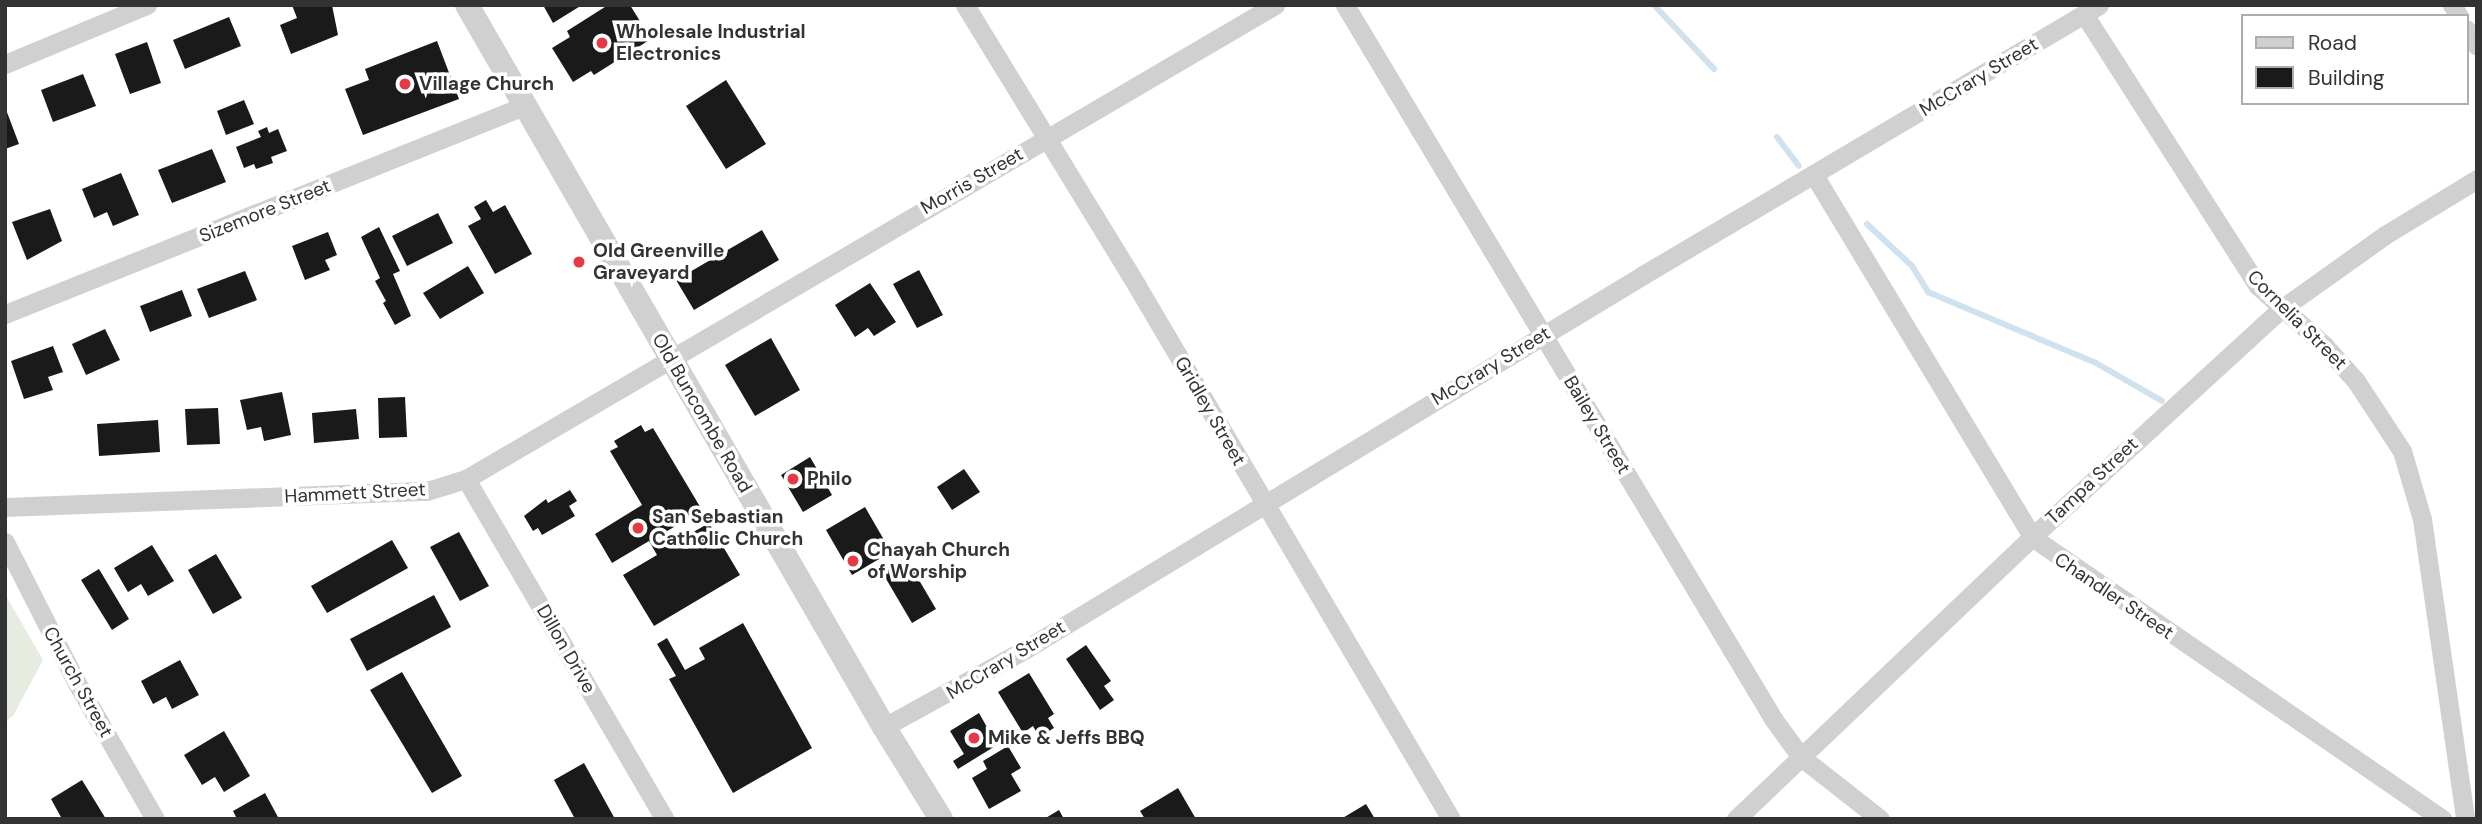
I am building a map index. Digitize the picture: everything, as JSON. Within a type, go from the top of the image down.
[{"type":"street","points":[[5,64],[147,5]]},
{"type":"street","name":"Old Buncombe Road","points":[[467,5],[884,727],[941,819]]},
{"type":"street","name":"Gridley Street","points":[[965,5],[1047,137],[1451,819]]},
{"type":"street","name":"Morris Street","points":[[670,359],[1275,5]]},
{"type":"street","name":"Bailey Street","points":[[1345,5],[1774,720],[1801,757],[1880,819]]},
{"type":"street","name":"McCrary Street","points":[[884,727],[1026,649],[1544,335],[2092,10]]},
{"type":"street","name":"Cornelia Street","points":[[2092,10],[2240,261],[2281,309],[2325,345],[2356,381],[2391,430],[2410,471],[2422,519],[2465,819]]},
{"type":"street","name":"Sizemore Street","points":[[5,314],[524,106]]},
{"type":"street","name":"Chandler Street","points":[[1814,175],[2032,537],[2443,819]]},
{"type":"street","name":"Tampa Street","points":[[1736,819],[2032,537],[2281,309],[2385,235],[2477,179]]},
{"type":"street","name":"Hammett Street","points":[[5,507],[427,491],[466,479],[670,359]]},
{"type":"street","name":"Dillon Drive","points":[[466,479],[665,819]]},
{"type":"street","name":"Church Street","points":[[5,542],[72,674],[155,819]]},
{"type":"shaded area","points":[[5,594],[43,660],[13,716],[5,722]]},
{"type":"building","points":[[292,5],[332,5],[338,35],[291,54],[280,25],[297,18]]},
{"type":"building","points":[[543,5],[582,5],[553,23]]},
{"type":"building","name":"Wholesale Industrial Electronics","points":[[608,5],[630,5],[651,39],[594,75],[591,71],[573,82],[552,48],[570,37],[567,31]]},
{"type":"building","points":[[229,17],[241,46],[185,69],[173,40]]},
{"type":"building","name":"Village Church","points":[[437,41],[459,99],[363,135],[345,89],[369,80],[365,69]]},
{"type":"building","points":[[147,42],[161,83],[130,94],[115,54]]},
{"type":"building","points":[[83,74],[96,106],[53,122],[41,90]]},
{"type":"building","points":[[726,80],[766,144],[726,169],[686,106]]},
{"type":"building","points":[[244,100],[254,124],[226,135],[217,111]]},
{"type":"building","points":[[5,107],[19,144],[5,149]]},
{"type":"building","points":[[267,127],[269,133],[278,129],[287,151],[271,157],[273,163],[256,169],[254,164],[244,168],[236,147],[261,137],[258,131]]},
{"type":"building","points":[[212,149],[226,182],[172,203],[158,170]]},
{"type":"building","points":[[121,173],[139,215],[113,226],[107,212],[94,218],[82,189]]},
{"type":"building","points":[[486,200],[493,212],[505,205],[532,254],[495,274],[468,226],[481,219],[474,207]]},
{"type":"building","points":[[50,209],[62,241],[27,260],[12,222]]},
{"type":"building","points":[[438,213],[453,243],[407,266],[392,236]]},
{"type":"building","points":[[379,227],[400,271],[393,274],[411,316],[395,325],[383,303],[386,301],[375,281],[380,278],[361,237]]},
{"type":"building","points":[[762,230],[779,260],[694,310],[676,280]]},
{"type":"building","points":[[328,232],[337,255],[325,260],[330,270],[305,280],[292,246]]},
{"type":"building","points":[[468,266],[484,293],[440,319],[423,293]]},
{"type":"building","points":[[919,270],[943,315],[917,328],[893,284]]},
{"type":"building","points":[[245,271],[257,300],[209,318],[197,289]]},
{"type":"building","points":[[870,283],[896,322],[874,336],[868,328],[855,337],[835,305]]},
{"type":"building","points":[[182,290],[192,316],[150,332],[140,306]]},
{"type":"building","points":[[105,329],[120,360],[86,375],[72,344]]},
{"type":"building","points":[[771,338],[800,390],[755,416],[725,365]]},
{"type":"building","points":[[53,346],[63,372],[48,377],[53,390],[24,399],[11,361]]},
{"type":"building","points":[[282,392],[291,435],[264,441],[261,427],[247,430],[240,400]]},
{"type":"building","points":[[405,397],[407,437],[379,438],[378,398]]},
{"type":"building","points":[[218,408],[220,444],[187,445],[185,409]]},
{"type":"building","points":[[356,409],[359,439],[314,443],[312,413]]},
{"type":"building","points":[[158,420],[160,452],[99,456],[97,424]]},
{"type":"building","name":"San Sebastian Catholic Church","points":[[641,425],[645,432],[653,428],[702,510],[664,533],[671,545],[709,523],[740,575],[654,626],[623,575],[657,555],[649,541],[612,563],[595,534],[642,505],[610,451],[618,447],[614,441]]},
{"type":"building","points":[[810,457],[832,495],[803,512],[781,475]]},
{"type":"building","points":[[964,469],[980,492],[952,510],[937,487]]},
{"type":"building","points":[[570,490],[577,501],[569,506],[575,516],[542,535],[538,528],[533,531],[524,516],[546,499],[548,503]]},
{"type":"building","points":[[865,507],[891,552],[852,575],[826,530]]},
{"type":"building","points":[[459,532],[489,586],[460,601],[430,547]]},
{"type":"building","points":[[392,540],[408,568],[327,613],[311,586]]},
{"type":"building","points":[[152,545],[174,581],[148,596],[141,584],[128,592],[114,568]]},
{"type":"building","points":[[216,554],[242,598],[213,614],[188,570]]},
{"type":"building","points":[[906,558],[936,609],[912,623],[882,572]]},
{"type":"building","points":[[99,569],[129,619],[112,630],[81,580]]},
{"type":"building","points":[[434,595],[451,627],[367,671],[350,639]]},
{"type":"building","points":[[743,623],[812,748],[733,793],[669,679],[676,676],[657,644],[667,638],[685,670],[705,659],[699,648]]},
{"type":"building","points":[[1086,645],[1111,681],[1104,686],[1114,700],[1100,710],[1066,659]]},
{"type":"building","points":[[180,660],[199,695],[172,709],[166,697],[153,704],[141,681]]},
{"type":"building","points":[[402,672],[462,776],[432,793],[370,690]]},
{"type":"building","points":[[1029,673],[1054,714],[1048,718],[1054,728],[1039,737],[1033,726],[1023,733],[998,692]]},
{"type":"building","name":"Mike & Jeffs BBQ","points":[[979,713],[997,745],[958,769],[953,761],[964,754],[950,731]]},
{"type":"building","points":[[224,731],[250,776],[224,792],[215,777],[202,785],[184,755]]},
{"type":"building","points":[[1008,746],[1021,768],[1011,774],[1021,791],[989,809],[972,778],[987,769],[983,761]]},
{"type":"building","points":[[584,763],[615,819],[575,819],[554,780]]},
{"type":"building","points":[[82,780],[106,819],[62,819],[51,799]]},
{"type":"building","points":[[1178,788],[1196,819],[1145,819],[1140,811]]},
{"type":"building","points":[[265,793],[279,819],[237,819],[233,811]]},
{"type":"building","points":[[1366,804],[1375,819],[1341,819]]},
{"type":"building","points":[[1059,810],[1064,819],[1044,819]]},
{"type":"waterway","points":[[1654,5],[1714,69]]},
{"type":"waterway","points":[[1777,137],[1799,166]]},
{"type":"waterway","points":[[1867,224],[1912,266],[1928,292],[2096,363],[2162,401]]},
{"type":"place","name":"Wholesale Industrial Electronics","points":[[602,43]]},
{"type":"place","name":"Village Church","points":[[405,84]]},
{"type":"place","name":"Old Greenville Graveyard","points":[[579,262]]},
{"type":"place","name":"Philo","points":[[793,479]]},
{"type":"place","name":"San Sebastian Catholic Church","points":[[638,528]]},
{"type":"place","name":"Chayah Church of Worship","points":[[853,561]]},
{"type":"place","name":"Mike & Jeffs BBQ","points":[[974,738]]}]
